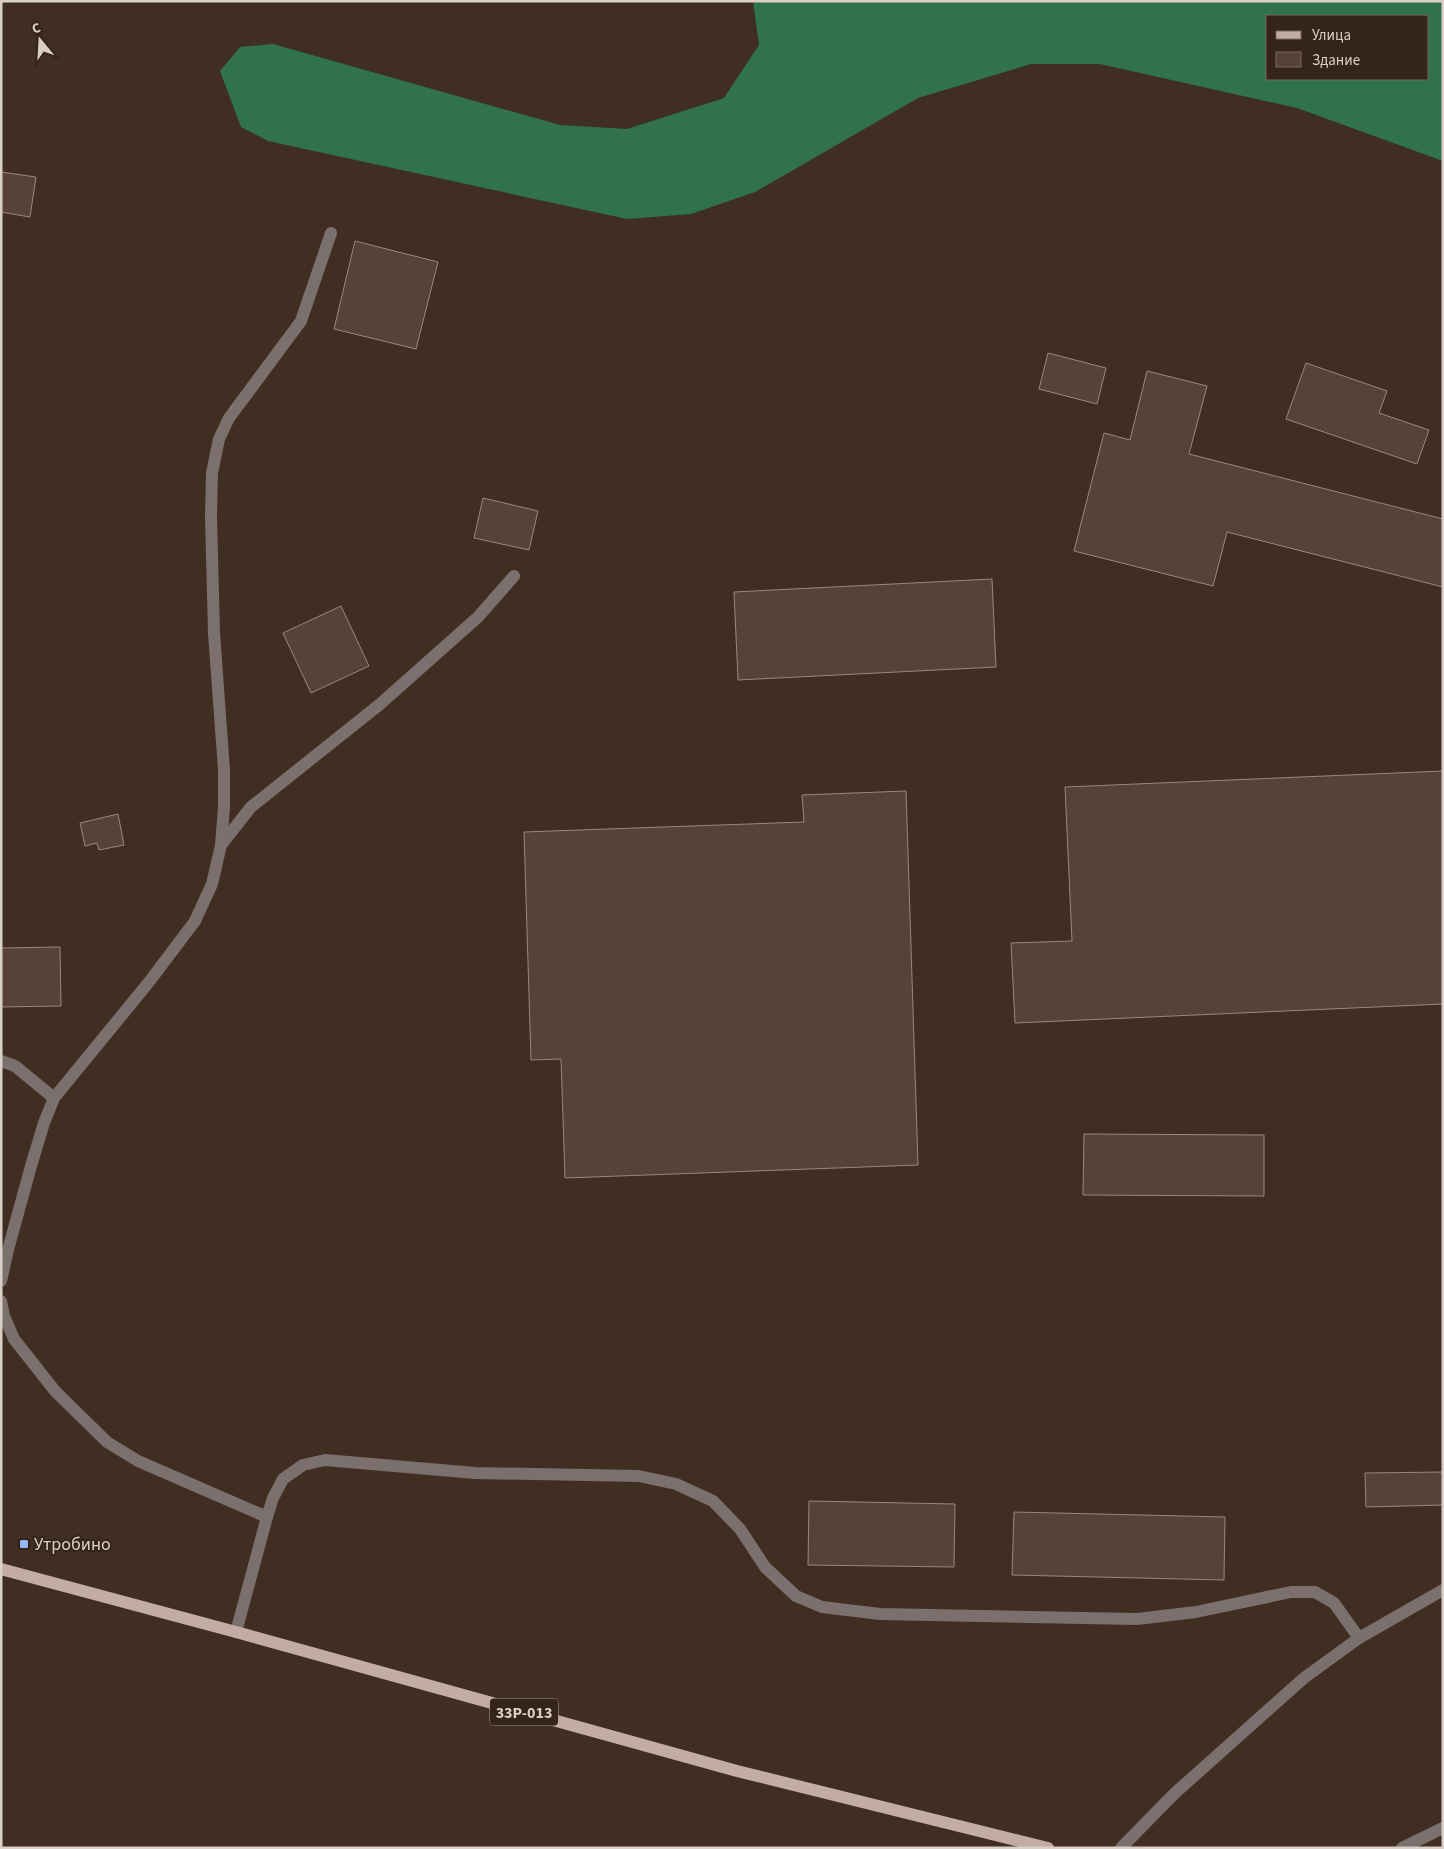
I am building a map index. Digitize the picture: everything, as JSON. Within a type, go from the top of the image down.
[{"type":"main road","name":"33Р-013","points":[[1,1569],[737,1771],[1048,1848]]},
{"type":"street","points":[[1,1281],[31,1166],[54,1098],[149,982],[194,921],[212,884],[221,845],[224,770],[214,633],[210,517],[212,473],[219,439],[229,418],[301,321],[331,233]]},
{"type":"street","points":[[221,845],[250,806],[379,705],[478,617],[514,576]]},
{"type":"street","points":[[1,1061],[15,1066],[54,1098]]},
{"type":"street","points":[[1,1301],[4,1316],[14,1339],[55,1391],[107,1442],[138,1461],[267,1517]]},
{"type":"street","points":[[236,1632],[273,1498],[283,1479],[303,1465],[325,1460],[475,1473],[639,1476],[676,1484],[713,1501],[740,1529],[765,1567],[796,1596],[822,1607],[880,1614],[1137,1619],[1196,1612],[1291,1592],[1315,1592],[1334,1603],[1359,1638]]},
{"type":"street","points":[[1121,1848],[1176,1793],[1304,1678],[1359,1638],[1443,1590]]},
{"type":"street","points":[[1402,1848],[1443,1828]]},
{"type":"green space","points":[[753,1],[1443,1],[1443,161],[1297,108],[1100,64],[1031,64],[918,98],[755,192],[691,214],[627,219],[268,141],[241,127],[220,71],[240,47],[273,44],[560,125],[627,129],[724,98],[759,45]]},
{"type":"building","points":[[1,172],[36,177],[30,217],[1,212]]},
{"type":"building","points":[[355,241],[438,262],[416,349],[334,329]]},
{"type":"building","points":[[1048,353],[1106,368],[1097,404],[1039,389]]},
{"type":"building","points":[[1306,363],[1387,391],[1379,413],[1429,430],[1417,464],[1286,419]]},
{"type":"building","points":[[1147,371],[1207,386],[1189,454],[1443,519],[1443,587],[1227,532],[1213,586],[1074,551],[1104,433],[1130,440]]},
{"type":"building","points":[[483,498],[538,511],[529,550],[474,538]]},
{"type":"building","points":[[992,579],[996,667],[738,680],[734,592]]},
{"type":"building","points":[[341,606],[369,666],[311,693],[283,633]]},
{"type":"building","points":[[1443,771],[1443,1004],[1015,1023],[1011,943],[1072,941],[1065,787]]},
{"type":"building","points":[[906,791],[918,1165],[565,1178],[561,1059],[531,1060],[524,832],[804,822],[802,795]]},
{"type":"building","points":[[118,814],[124,845],[99,850],[97,843],[85,846],[80,823]]},
{"type":"building","points":[[60,947],[61,1006],[1,1007],[1,948]]},
{"type":"building","points":[[1084,1134],[1264,1135],[1264,1196],[1083,1195]]},
{"type":"building","points":[[1443,1472],[1443,1505],[1366,1507],[1365,1473]]},
{"type":"building","points":[[809,1501],[955,1504],[954,1567],[808,1565]]},
{"type":"building","points":[[1014,1512],[1225,1517],[1224,1580],[1012,1575]]},
{"type":"place","name":"Утробино","points":[[24,1544]]}]
